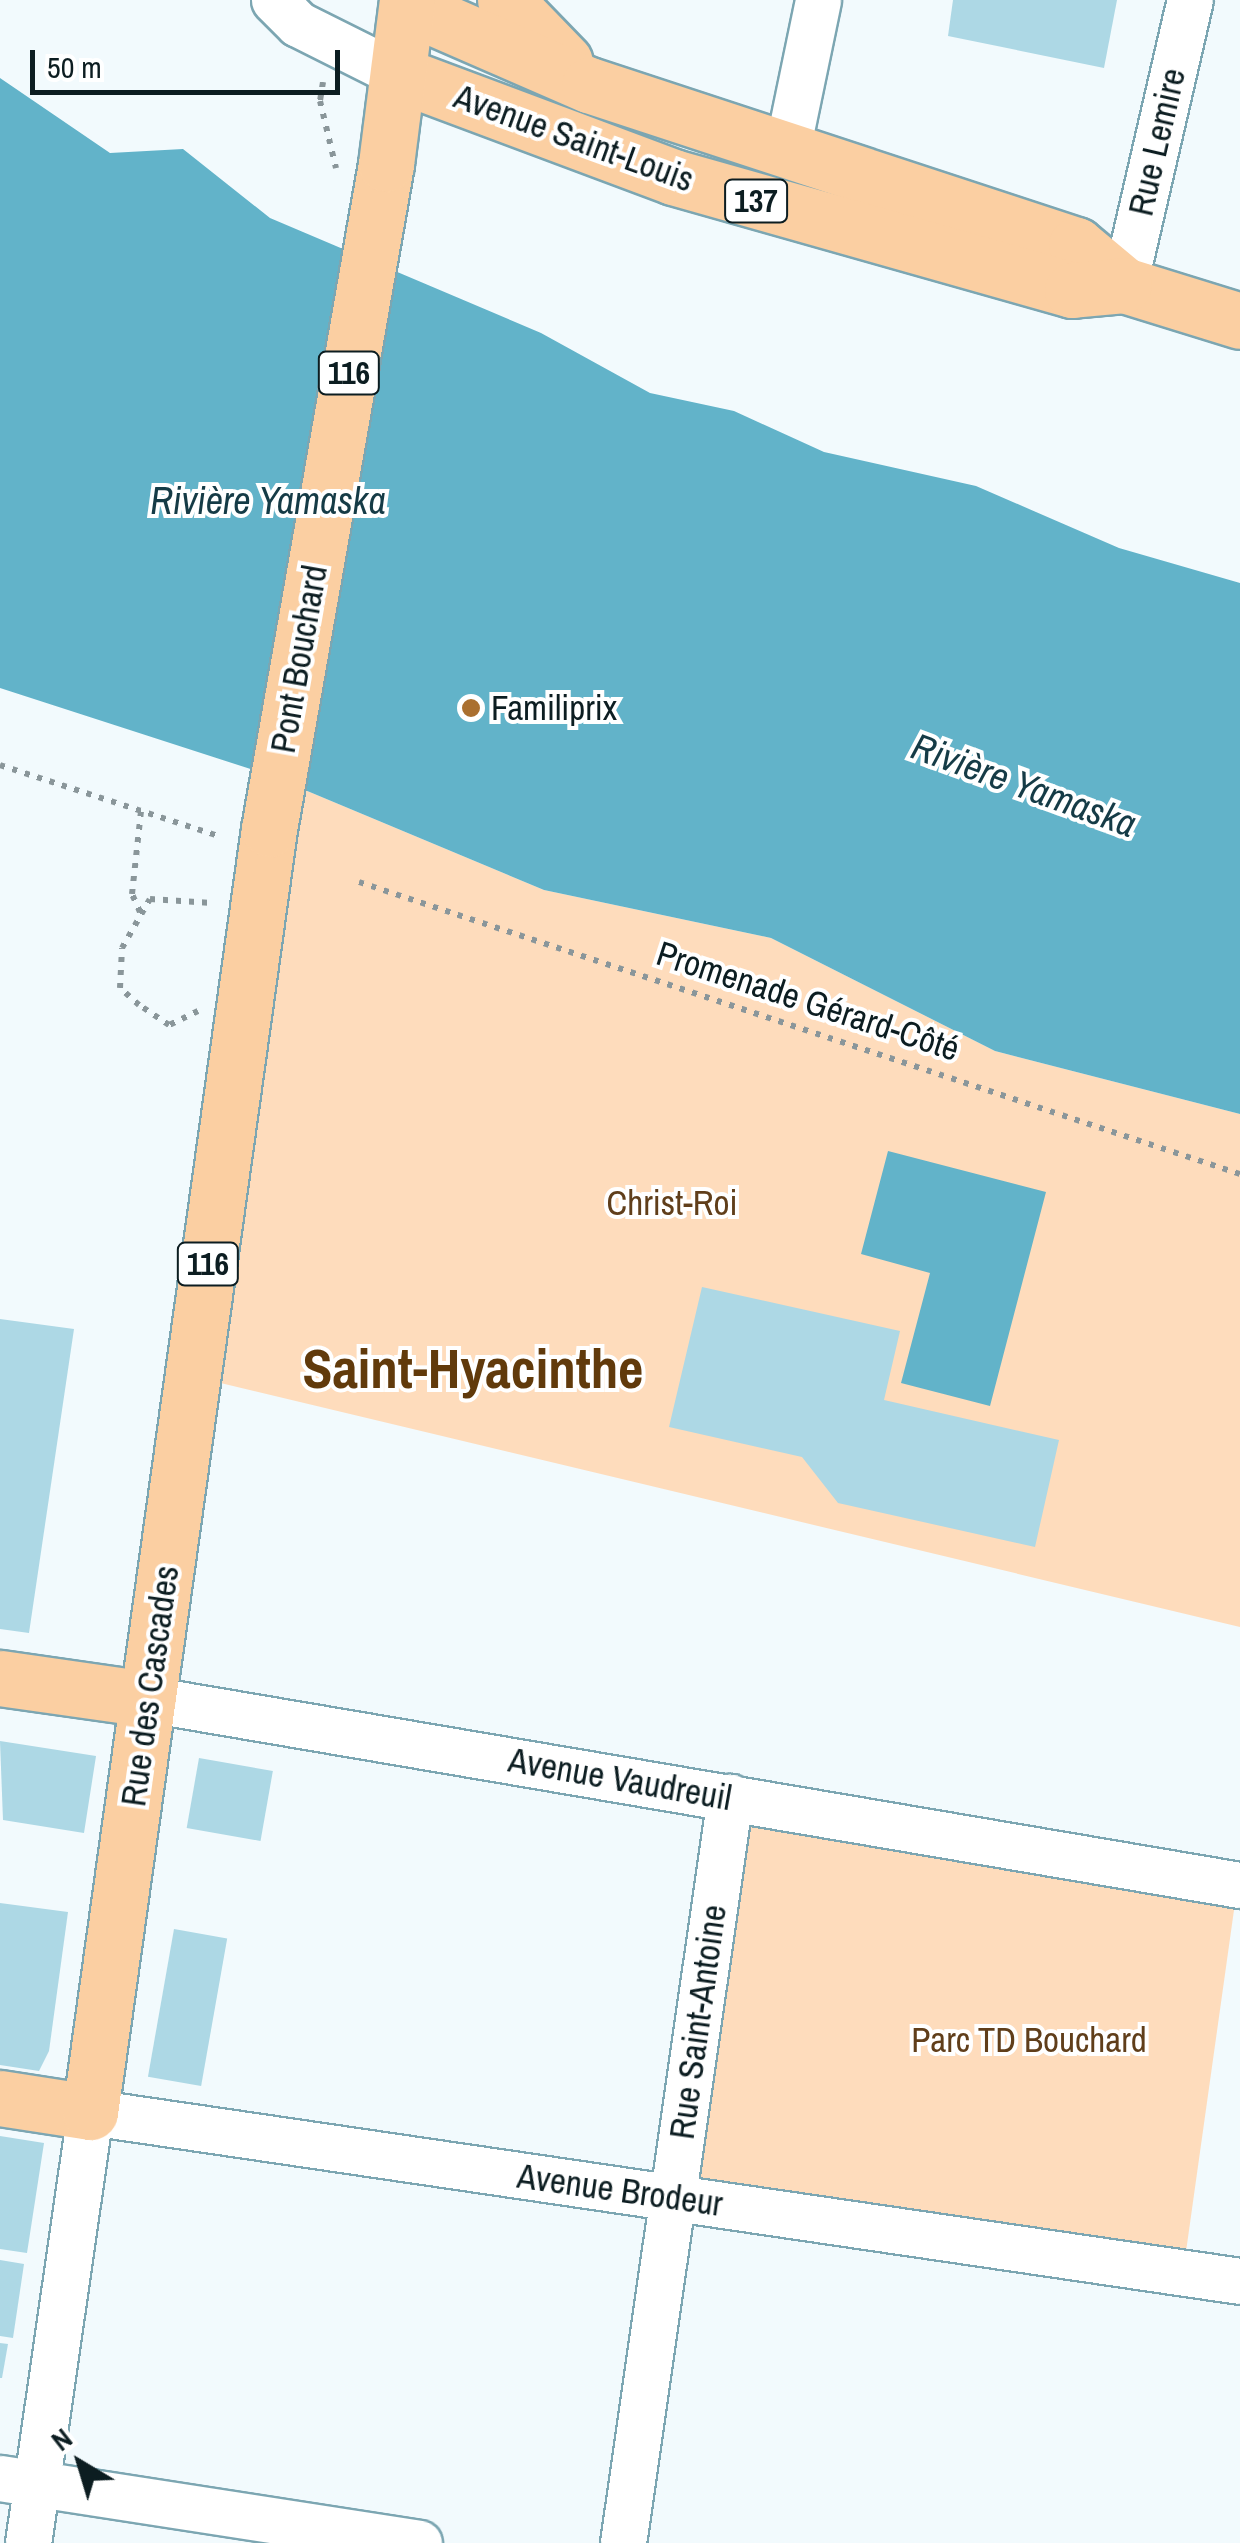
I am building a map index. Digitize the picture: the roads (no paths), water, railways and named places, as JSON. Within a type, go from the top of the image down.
[{"type":"main road","points":[[505,0],[589,85]]},
{"type":"main road","name":"Avenue Saint-Louis","points":[[407,3],[589,85],[1076,245],[1124,285],[1240,321]]},
{"type":"main road","name":"116","points":[[398,74],[407,3]]},
{"type":"main road","name":"Avenue Saint-Louis","points":[[398,74],[672,177],[1072,290],[1124,285]]},
{"type":"main road","name":"Pont Bouchard","points":[[246,833],[360,191],[398,74]]},
{"type":"main road","name":"Rue des Cascades","points":[[90,2112],[148,1699],[246,833]]},
{"type":"main road","name":"Avenue Vaudreuil","points":[[0,1678],[148,1699]]},
{"type":"main road","name":"Avenue Brodeur","points":[[0,2098],[90,2112]]},
{"type":"street","name":"Avenue Saint-Louis","points":[[274,0],[298,24],[398,74]]},
{"type":"street","points":[[787,150],[818,0]]},
{"type":"street","name":"Rue Lemire","points":[[1124,285],[1190,0]]},
{"type":"street","name":"Avenue Vaudreuil","points":[[148,1699],[1240,1885]]},
{"type":"street","name":"Rue Saint-Antoine","points":[[623,2543],[730,1797]]},
{"type":"street","name":"Avenue Brodeur","points":[[90,2112],[1240,2281]]},
{"type":"street","name":"Rue des Cascades","points":[[28,2543],[18,2480],[90,2112]]},
{"type":"street","points":[[18,2480],[419,2543]]},
{"type":"water","name":"Rivière Yamaska","points":[[0,78],[110,153],[183,149],[270,218],[541,333],[650,393],[734,411],[824,452],[976,486],[1119,548],[1240,583],[1240,1114],[995,1051],[771,938],[544,890],[269,775],[0,688]]},
{"type":"water","points":[[888,1151],[1046,1192],[990,1406],[901,1383],[930,1273],[861,1254]]},
{"type":"place","name":"Familiprix","points":[[471,708]]},
{"type":"district","name":"Saint-Hyacinthe","points":[[473,1369]]},
{"type":"park label","name":"Christ-Roi","points":[[672,1203]]},
{"type":"park label","name":"Parc TD Bouchard","points":[[1029,2040]]}]
